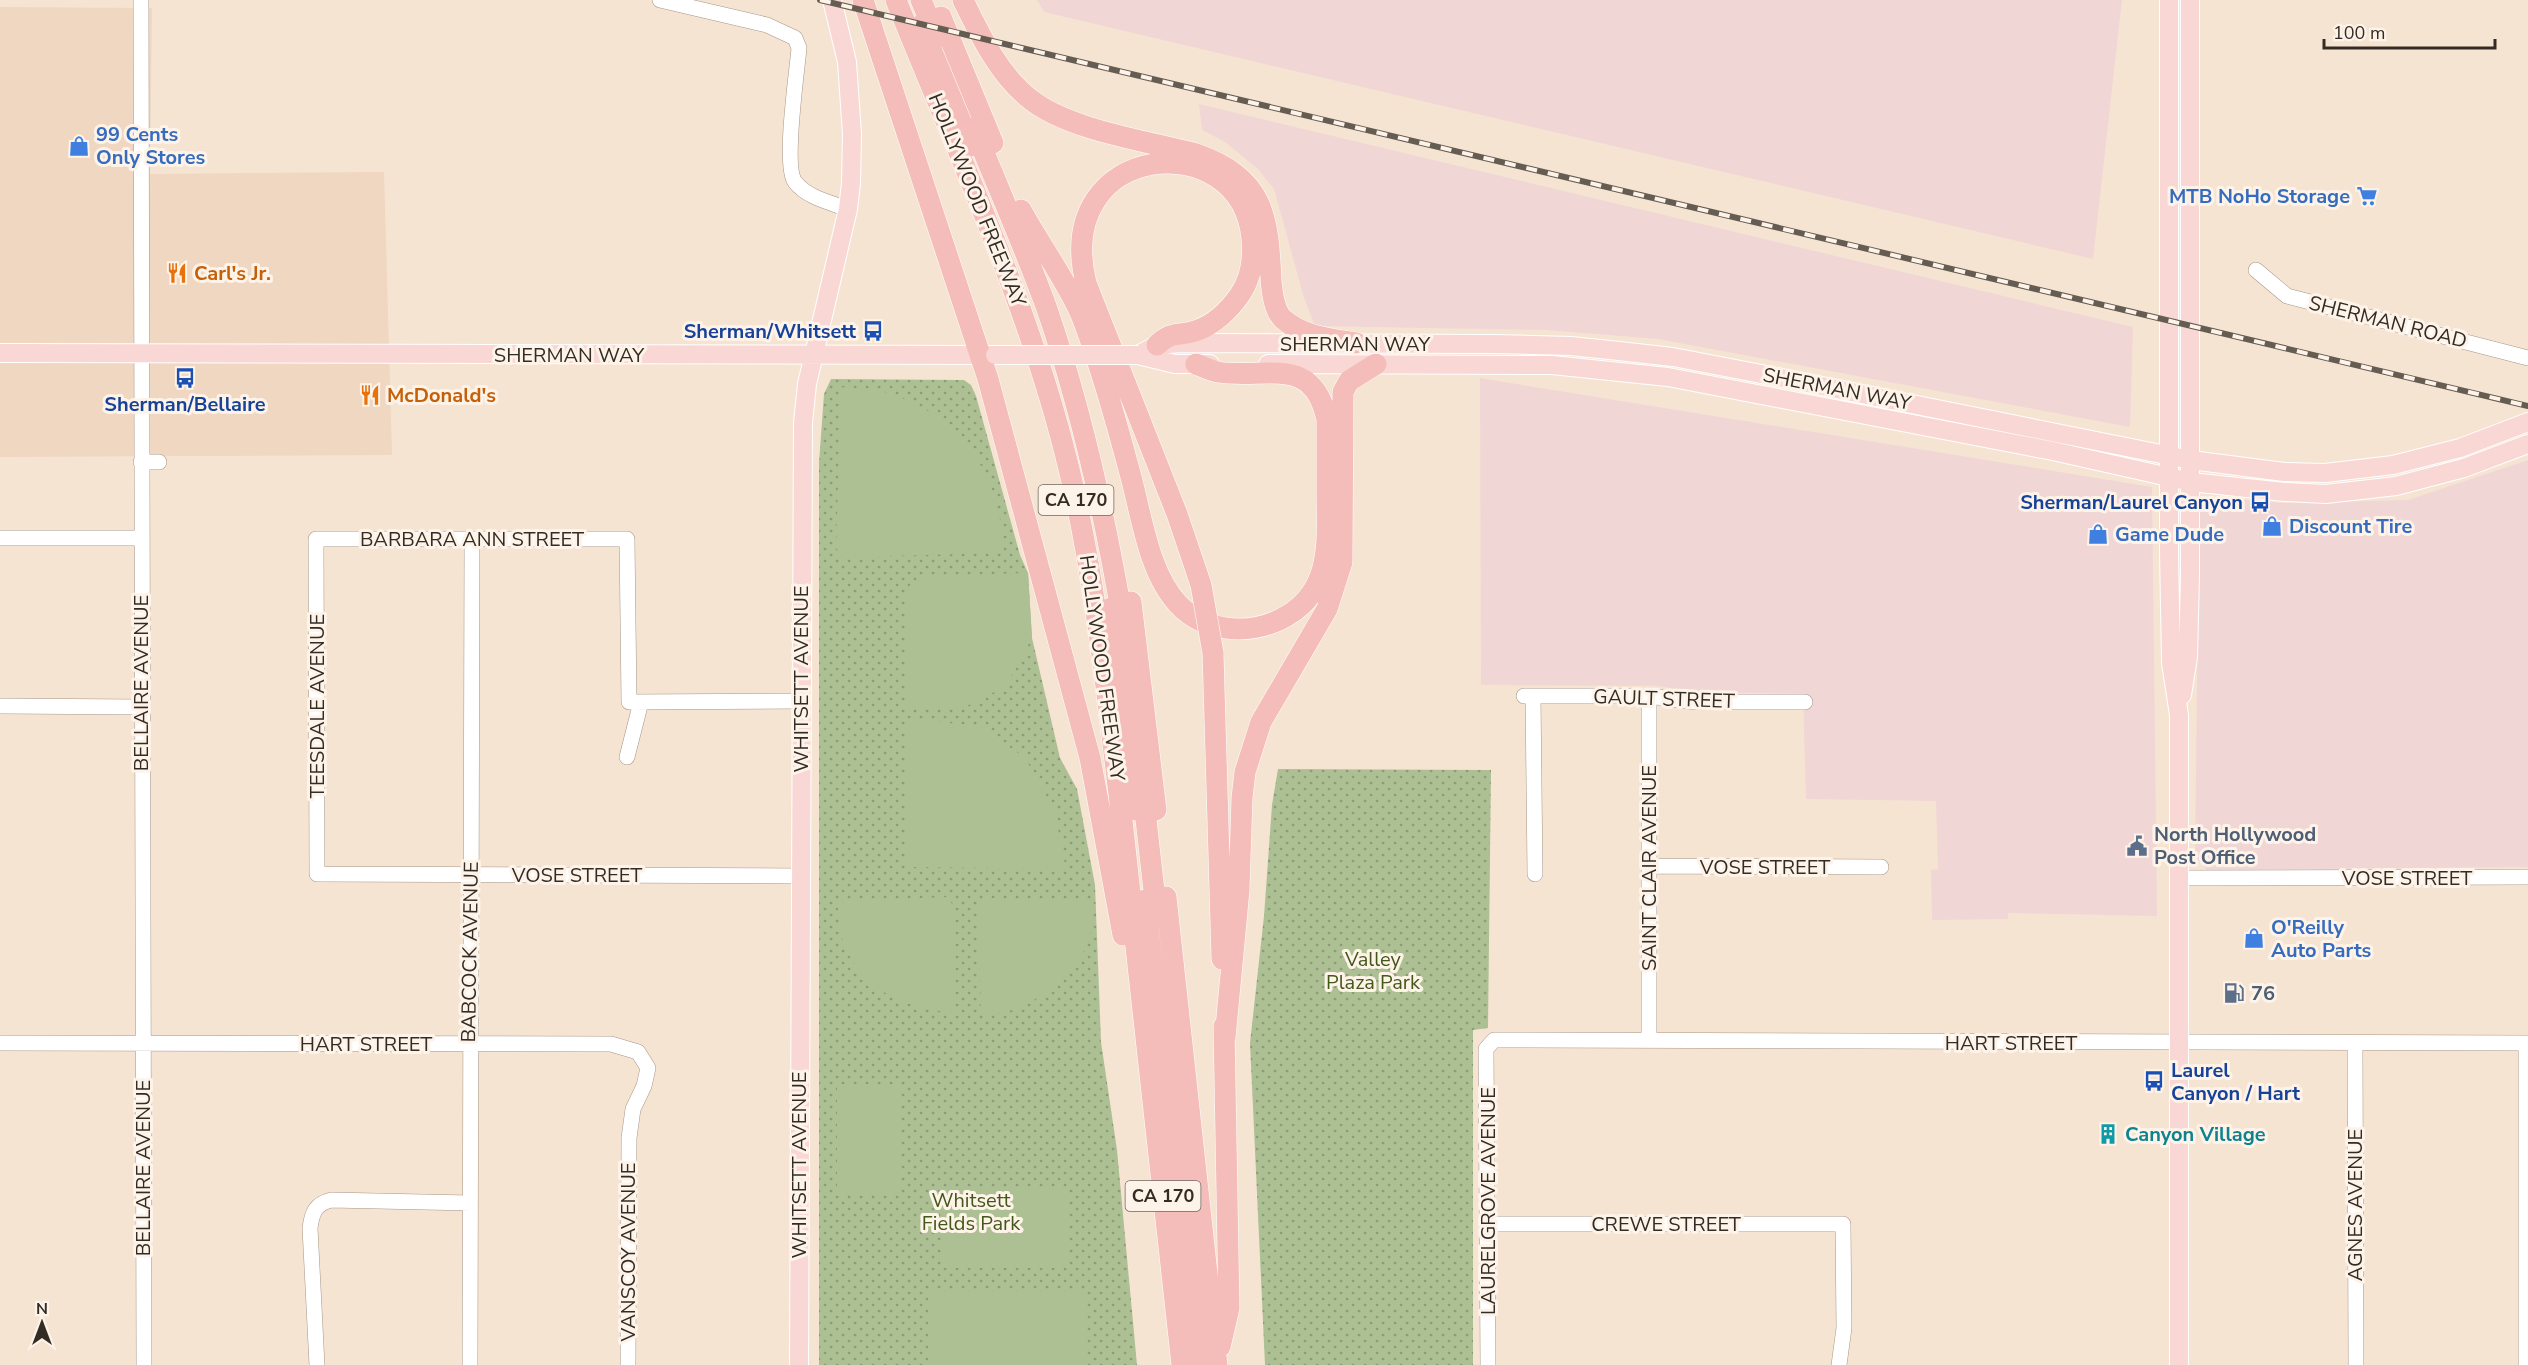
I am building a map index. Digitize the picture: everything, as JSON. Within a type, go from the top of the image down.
[{"type":"highway","points":[[863,0],[988,355],[1090,758],[1112,885],[1144,1027]]},
{"type":"highway","name":"HOLLYWOOD FREEWAY","points":[[896,0],[1022,309],[1068,466],[1096,605],[1182,1365]]},
{"type":"highway","points":[[910,0],[1041,323],[1063,392],[1088,490],[1109,597],[1124,702],[1209,1365]]},
{"type":"highway","points":[[921,0],[1046,308],[1081,421],[1108,537],[1131,690],[1209,1365]]},
{"type":"highway","name":"HOLLYWOOD FREEWAY","points":[[934,0],[1056,303],[1084,390],[1121,543],[1141,676],[1209,1365]]},
{"type":"highway","points":[[963,0],[1008,77],[1029,99],[1051,113],[1067,120],[1215,160],[1237,174],[1249,186],[1265,214],[1269,233],[1272,290],[1281,317],[1312,336],[1356,343]]},
{"type":"highway","points":[[1157,345],[1166,335],[1198,330],[1222,315],[1241,293],[1252,262],[1250,224],[1232,192],[1201,169],[1170,162],[1142,165],[1108,185],[1089,212],[1081,234],[1080,251],[1094,305],[1177,514],[1201,585],[1213,653],[1225,1038],[1229,1308],[1209,1365]]},
{"type":"highway","points":[[1020,210],[1081,315],[1113,410],[1146,533],[1162,580],[1179,605],[1193,616],[1227,628],[1258,628],[1295,610],[1310,594],[1323,572],[1328,542],[1327,420],[1324,406],[1308,383],[1296,375],[1278,372],[1218,372],[1196,364]]},
{"type":"highway","points":[[1225,1038],[1239,890],[1245,772],[1261,722],[1335,591],[1342,562],[1343,392],[1349,381],[1376,364]]},
{"type":"main road","name":"WHITSETT AVENUE","points":[[799,1365],[803,423],[807,384],[848,209],[852,134],[848,74],[832,0]]},
{"type":"main road","points":[[2169,0],[2171,663],[2179,715],[2179,1365]]},
{"type":"main road","points":[[2179,715],[2188,657],[2191,482],[2190,0]]},
{"type":"main road","name":"SHERMAN WAY","points":[[1138,355],[1157,345],[1356,343],[1555,346],[1628,352],[1673,357],[2191,460],[2284,472],[2325,473],[2393,465],[2460,448],[2528,422]]},
{"type":"main road","points":[[1552,365],[1555,346]]},
{"type":"main road","points":[[1624,372],[1628,352]]},
{"type":"main road","name":"SHERMAN WAY","points":[[0,353],[1138,355],[1174,364],[1552,365],[1668,377],[2053,451],[2191,482],[2326,494],[2363,491],[2437,476],[2528,444]]},
{"type":"main road","points":[[1668,377],[1673,357]]},
{"type":"main road","points":[[1928,427],[1933,408]]},
{"type":"street","name":"BELLAIRE AVENUE","points":[[141,0],[144,1365]]},
{"type":"street","points":[[660,0],[766,25],[795,38],[800,48],[790,159],[793,180],[807,194],[848,209]]},
{"type":"street","name":"SHERMAN ROAD","points":[[2256,270],[2287,296],[2528,358]]},
{"type":"street","points":[[141,462],[159,462]]},
{"type":"street","points":[[0,538],[142,538]]},
{"type":"street","name":"BARBARA ANN STREET","points":[[316,539],[627,539],[635,702]]},
{"type":"street","name":"TEESDALE AVENUE","points":[[316,539],[317,874]]},
{"type":"street","name":"BABCOCK AVENUE","points":[[470,1365],[472,539]]},
{"type":"street","name":"GAULT STREET","points":[[1535,874],[1529,696],[1649,696],[1695,702],[1805,702]]},
{"type":"street","name":"SAINT CLAIR AVENUE","points":[[1649,696],[1649,1040]]},
{"type":"street","points":[[627,757],[635,702],[801,701]]},
{"type":"street","points":[[0,706],[141,707]]},
{"type":"street","name":"VOSE STREET","points":[[1650,866],[1881,867]]},
{"type":"street","name":"VOSE STREET","points":[[317,874],[801,876]]},
{"type":"street","name":"VOSE STREET","points":[[2179,878],[2528,877]]},
{"type":"street","name":"HART STREET","points":[[1494,1040],[2178,1044],[2527,1043]]},
{"type":"street","name":"LAURELGROVE AVENUE","points":[[1488,1365],[1486,1049],[1494,1040]]},
{"type":"street","points":[[2526,1365],[2527,1043]]},
{"type":"street","name":"HART STREET","points":[[0,1044],[611,1044],[638,1052],[648,1068],[644,1086],[633,1109],[629,1138]]},
{"type":"street","name":"AGNES AVENUE","points":[[2355,1044],[2355,1365]]},
{"type":"street","name":"VANSCOY AVENUE","points":[[628,1365],[629,1138]]},
{"type":"street","points":[[317,1365],[310,1228],[312,1213],[316,1207],[331,1200],[470,1203]]},
{"type":"street","name":"CREWE STREET","points":[[1488,1224],[1843,1224],[1844,1329],[1839,1365]]},
{"type":"shaded area","points":[[1037,0],[2122,0],[2093,259],[1044,12]]},
{"type":"shaded area","points":[[0,7],[152,8],[150,174],[384,172],[392,455],[0,457]]},
{"type":"shaded area","points":[[1199,104],[2133,327],[2130,427],[1658,339],[1547,330],[1315,326],[1304,298],[1274,189],[1258,169],[1225,142],[1202,130]]},
{"type":"shaded area","points":[[1480,378],[2152,487],[2157,916],[2008,913],[2008,919],[1932,920],[1931,870],[1938,869],[1936,801],[1806,799],[1803,694],[1699,692],[1657,686],[1481,685]]},
{"type":"shaded area","points":[[2528,460],[2528,867],[2207,870],[2195,857],[2199,508],[2209,497],[2285,503],[2408,500]]},
{"type":"green space","name":"Whitsett Fields Park","points":[[831,379],[964,380],[971,385],[976,396],[1020,555],[1028,573],[1032,638],[1060,758],[1077,789],[1095,885],[1101,1042],[1117,1150],[1137,1365],[819,1365],[819,463],[824,394]]},
{"type":"green space","points":[[841,387],[891,394],[917,405],[940,419],[959,435],[974,454],[986,476],[1001,525],[1004,553],[843,557],[836,548]]},
{"type":"green space","points":[[1028,573],[1032,638],[1006,686],[967,706],[906,710],[907,588],[920,576]]},
{"type":"green space","points":[[906,719],[980,726],[1025,758],[1054,809],[1066,869],[913,867],[905,859]]},
{"type":"green space","name":"Valley Plaza Park","points":[[1278,769],[1491,770],[1488,1028],[1473,1030],[1473,1365],[1265,1365],[1250,1043],[1264,916],[1272,805]]},
{"type":"green space","points":[[947,897],[953,905],[955,1013],[918,1007],[886,994],[872,984],[850,956],[842,938],[837,902]]},
{"type":"green space","points":[[986,898],[1093,901],[1090,938],[1080,959],[1057,986],[1019,1009],[981,1015],[978,904]]},
{"type":"green space","points":[[837,1084],[901,1085],[900,1195],[837,1194]]},
{"type":"green space","points":[[943,1189],[1068,1189],[1069,1268],[943,1268]]},
{"type":"green space","points":[[928,1292],[1085,1292],[1086,1365],[928,1365]]},
{"type":"railway","points":[[820,0],[2528,406]]},
{"type":"place","name":"99 Cents Only Stores","points":[[79,146]]},
{"type":"place","name":"MTB NoHo Storage","points":[[2367,196]]},
{"type":"place","name":"Carl's Jr.","points":[[177,273]]},
{"type":"place","name":"Sherman/Whitsett","points":[[873,331]]},
{"type":"place","name":"Sherman/Bellaire","points":[[185,378]]},
{"type":"place","name":"McDonald's","points":[[370,395]]},
{"type":"place","name":"Sherman/Laurel Canyon","points":[[2260,502]]},
{"type":"place","name":"Discount Tire","points":[[2272,526]]},
{"type":"place","name":"Game Dude","points":[[2098,534]]},
{"type":"place","name":"North Hollywood Post Office","points":[[2137,846]]},
{"type":"place","name":"O'Reilly Auto Parts","points":[[2254,938]]},
{"type":"place","name":"76","points":[[2234,993]]},
{"type":"place","name":"Laurel Canyon / Hart","points":[[2154,1081]]},
{"type":"place","name":"Canyon Village","points":[[2108,1134]]}]
